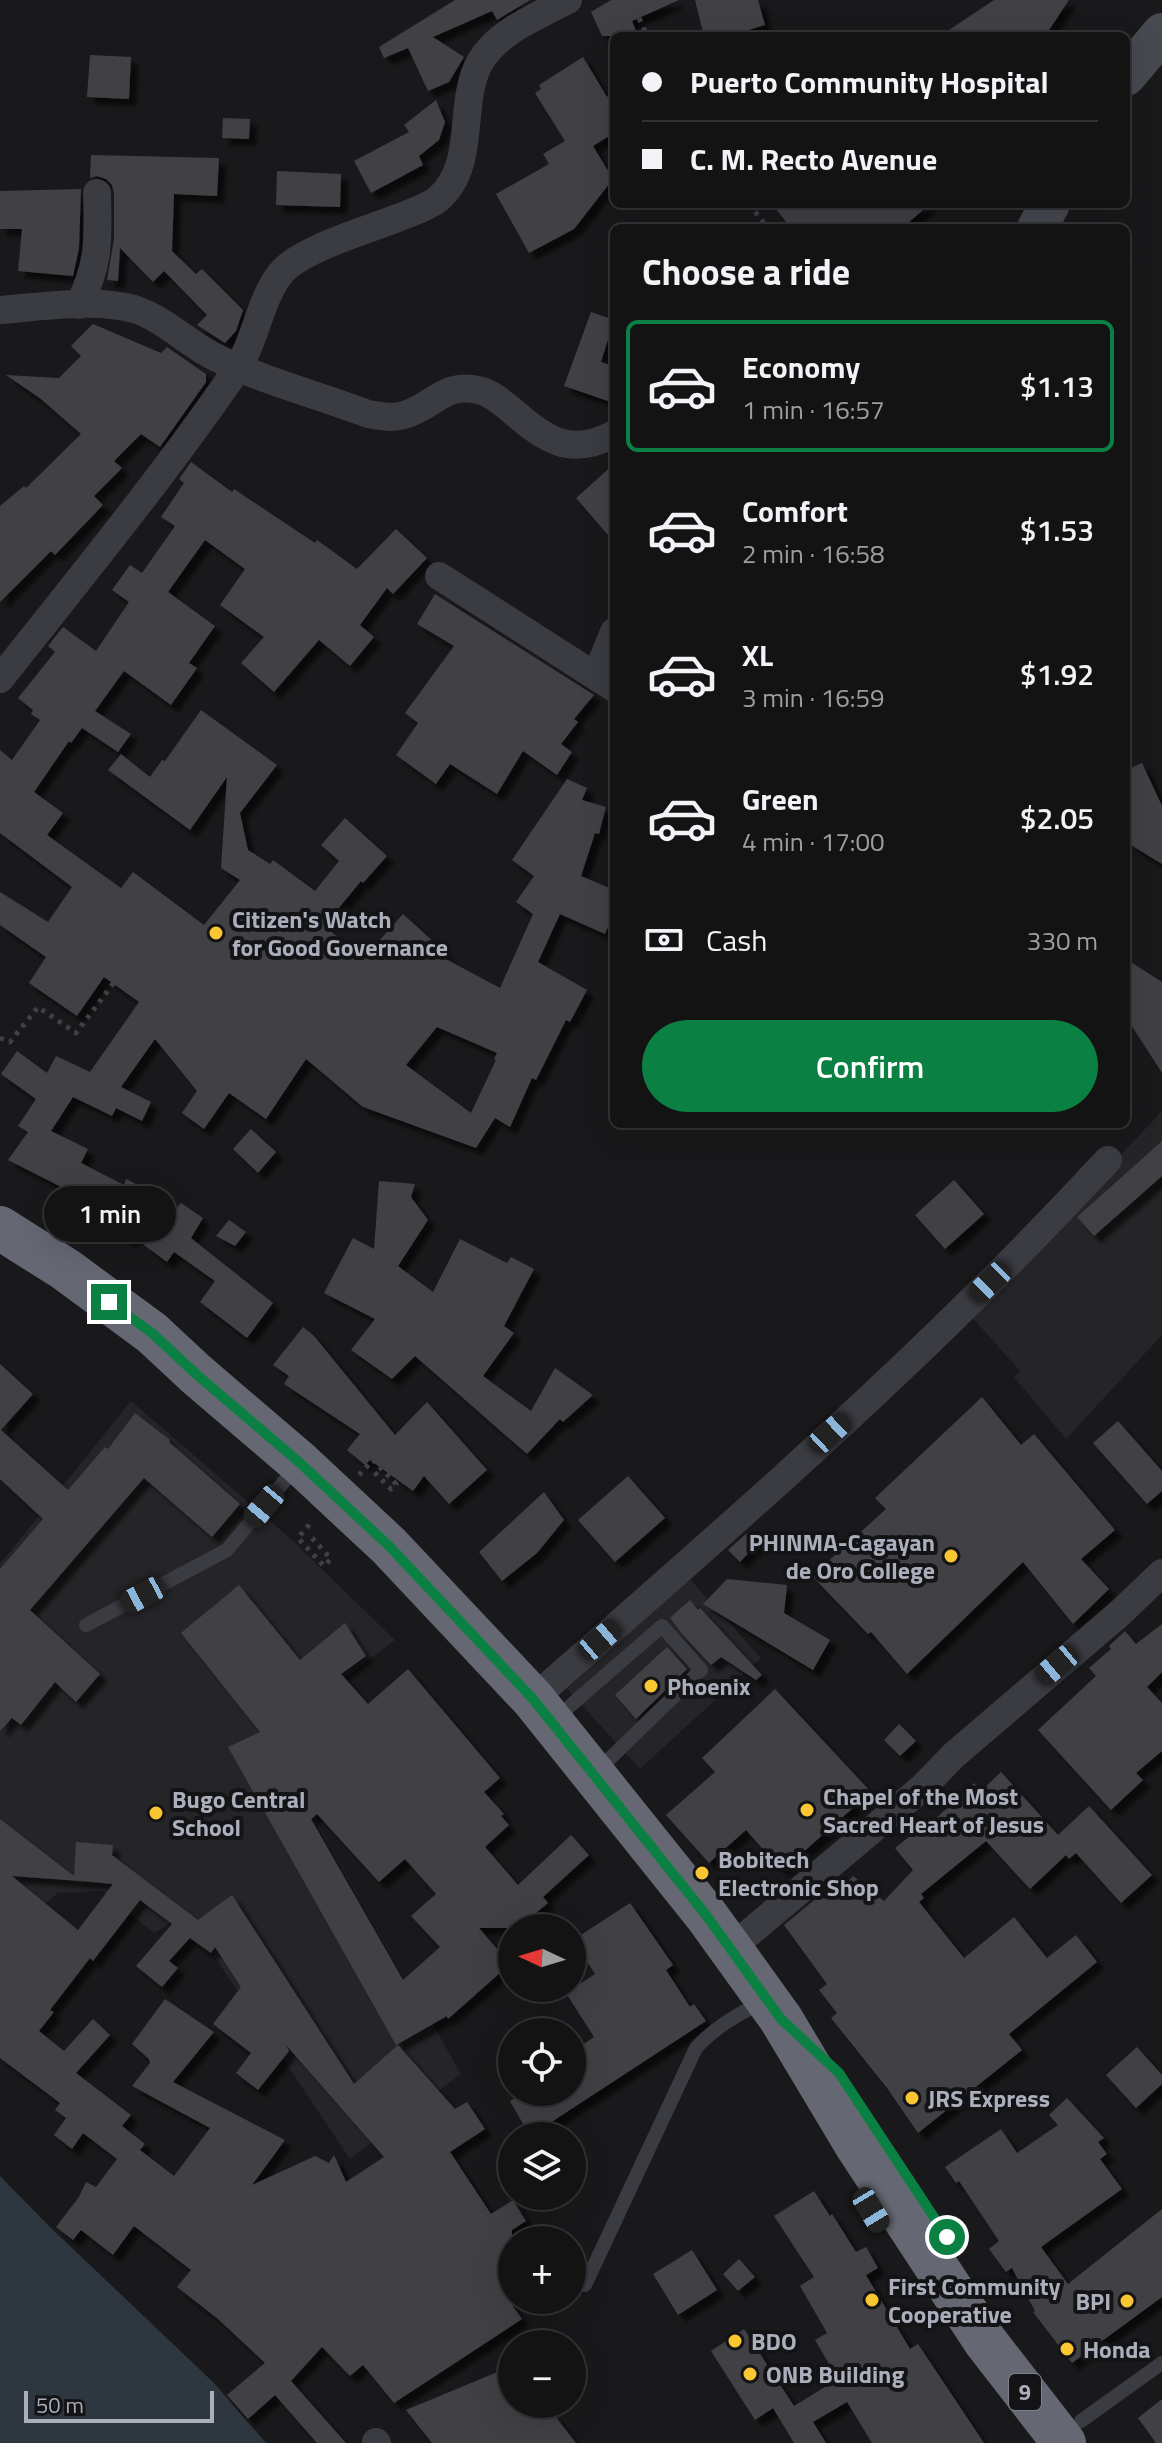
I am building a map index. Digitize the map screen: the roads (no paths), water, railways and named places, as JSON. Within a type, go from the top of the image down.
[{"type":"highway","name":"9","points":[[0,1228],[65,1269],[152,1333],[300,1463],[389,1546],[542,1711],[706,1915],[773,2009],[857,2146],[985,2341],[1081,2436]]},
{"type":"highway","name":"9","points":[[773,2009],[839,2073],[1081,2436]]},
{"type":"highway","name":"9","points":[[773,2009],[810,2110],[902,2261],[1032,2443]]},
{"type":"main road","points":[[1130,71],[1162,33]]},
{"type":"street","points":[[0,679],[176,454],[238,368],[281,271],[303,256],[438,199],[454,180],[462,156],[472,91],[480,63],[501,38],[568,0]]},
{"type":"street","points":[[79,305],[96,265],[97,193]]},
{"type":"street","points":[[0,310],[79,305],[135,309],[238,368],[368,414],[389,417],[405,415],[449,391],[466,388],[482,390],[548,438],[572,446],[589,445],[610,436]]},
{"type":"street","points":[[439,576],[605,682],[610,654]]},
{"type":"street","points":[[542,1711],[756,1502],[990,1282],[1108,1160]]},
{"type":"street","points":[[730,1949],[923,1787],[954,1755],[1120,1613],[1162,1573]]},
{"type":"lane","points":[[86,1625],[227,1550],[300,1463]]},
{"type":"lane","points":[[542,1711],[662,1626],[701,1670],[593,1775]]},
{"type":"lane","points":[[586,2283],[696,2048],[732,2017],[773,2009]]},
{"type":"lane","points":[[1081,2436],[1162,2363]]},
{"type":"place","name":"Citizen's Watch for Good Governance","points":[[216,933]]},
{"type":"place","name":"PHINMA-Cagayan de Oro College","points":[[951,1556]]},
{"type":"place","name":"Phoenix","points":[[651,1686]]},
{"type":"place","name":"Chapel of the Most Sacred Heart of Jesus","points":[[807,1810]]},
{"type":"place","name":"Bugo Central School","points":[[156,1813]]},
{"type":"place","name":"Bobitech Electronic Shop","points":[[702,1873]]},
{"type":"place","name":"JRS Express","points":[[912,2098]]},
{"type":"place","name":"First Community Cooperative","points":[[872,2300]]},
{"type":"place","name":"BPI","points":[[1127,2301]]},
{"type":"place","name":"BDO","points":[[735,2341]]},
{"type":"place","name":"Honda","points":[[1067,2349]]},
{"type":"place","name":"ONB Building","points":[[750,2374]]}]
